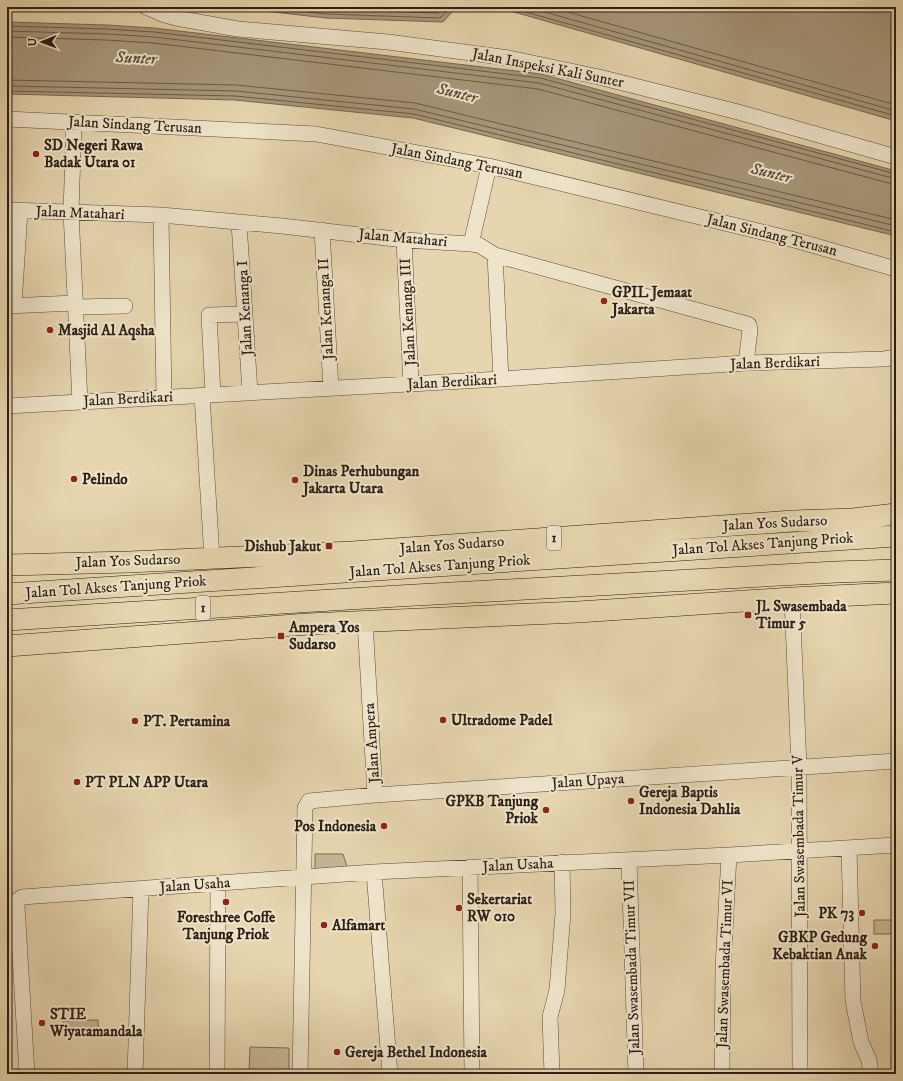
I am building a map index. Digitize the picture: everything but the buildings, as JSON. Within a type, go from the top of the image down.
[{"type":"highway","name":"Jalan Yos Sudarso","points":[[7,565],[128,562],[352,552],[780,521],[854,519],[896,514]]},
{"type":"highway","name":"Jalan Tol Akses Tanjung Priok","points":[[7,594],[896,536]]},
{"type":"highway","name":"Jalan Tol Akses Tanjung Priok","points":[[7,620],[820,572],[896,570]]},
{"type":"highway","name":"1","points":[[7,646],[365,621],[578,612],[792,598],[896,593]]},
{"type":"highway","points":[[7,633],[386,607],[398,596]]},
{"type":"street","name":"Jalan Inspeksi Kali Sunter","points":[[146,7],[176,18],[238,29],[388,42],[509,58],[599,77],[738,112],[896,157]]},
{"type":"street","name":"Jalan Sindang Terusan","points":[[7,119],[316,134],[488,166],[791,239],[896,269]]},
{"type":"street","points":[[74,122],[72,212],[80,402]]},
{"type":"street","points":[[471,244],[488,166]]},
{"type":"street","points":[[13,211],[11,306],[125,306]]},
{"type":"street","name":"Jalan Matahari","points":[[13,211],[161,215],[322,230],[404,240],[479,245],[495,256],[747,324],[749,325],[750,330],[746,363]]},
{"type":"street","points":[[161,215],[164,397]]},
{"type":"street","name":"Jalan Kenanga I","points":[[240,223],[250,392]]},
{"type":"street","name":"Jalan Kenanga II","points":[[322,230],[331,388]]},
{"type":"street","name":"Jalan Kenanga III","points":[[404,240],[411,384]]},
{"type":"street","points":[[495,256],[501,379]]},
{"type":"street","points":[[212,558],[208,395],[209,315],[245,314]]},
{"type":"street","name":"Jalan Berdikari","points":[[7,406],[501,379],[746,363],[884,359],[896,356]]},
{"type":"street","name":"Jalan Swasembada Timur V","points":[[792,598],[799,767],[800,1074]]},
{"type":"street","name":"Jalan Ampera","points":[[305,876],[306,804],[309,801],[317,799],[376,795],[365,621]]},
{"type":"street","name":"Jalan Upaya","points":[[376,795],[896,761]]},
{"type":"street","name":"Jalan Usaha","points":[[27,1074],[18,900],[22,897],[218,884],[305,876],[562,862],[729,855],[896,845]]},
{"type":"street","points":[[849,848],[853,1001],[861,1042],[869,1060],[871,1074]]},
{"type":"street","name":"Jalan Swasembada Timur VI","points":[[722,1074],[723,968],[729,855]]},
{"type":"street","name":"Jalan Swasembada Timur VII","points":[[629,860],[636,1074]]},
{"type":"street","points":[[552,1074],[550,1017],[557,990],[563,913],[562,862]]},
{"type":"street","points":[[470,867],[472,1074]]},
{"type":"street","points":[[374,872],[390,1074]]},
{"type":"street","points":[[300,1074],[305,876]]},
{"type":"street","points":[[217,1074],[218,884]]},
{"type":"street","points":[[135,1074],[141,889]]},
{"type":"shaded area","points":[[315,854],[343,854],[348,870],[315,872]]},
{"type":"shaded area","points":[[874,920],[896,920],[896,934],[874,934]]},
{"type":"shaded area","points":[[98,1020],[99,1035],[64,1036],[63,1021]]},
{"type":"shaded area","points":[[250,1047],[289,1048],[289,1074],[249,1073]]},
{"type":"water","points":[[230,7],[896,7],[896,121],[514,12],[485,8],[453,11],[443,22],[326,18]]},
{"type":"water","name":"Sunter","points":[[7,22],[154,28],[541,74],[896,171],[896,236],[413,118],[235,100],[7,94]]},
{"type":"place","name":"SD Negeri Rawa Badak Utara 01","points":[[36,154]]},
{"type":"place","name":"GPIL Jemaat Jakarta","points":[[604,301]]},
{"type":"place","name":"Masjid Al Aqsha","points":[[50,330]]},
{"type":"place","name":"Pelindo","points":[[74,479]]},
{"type":"place","name":"Dinas Perhubungan Jakarta Utara","points":[[295,480]]},
{"type":"place","name":"Dishub Jakut","points":[[329,546]]},
{"type":"place","name":"Jl. Swasembada Timur 5","points":[[748,615]]},
{"type":"place","name":"Ampera Yos Sudarso","points":[[281,636]]},
{"type":"place","name":"Ultradome Padel","points":[[443,720]]},
{"type":"place","name":"PT. Pertamina","points":[[135,721]]},
{"type":"place","name":"PT PLN APP Utara","points":[[77,782]]},
{"type":"place","name":"Gereja Baptis Indonesia Dahlia","points":[[631,801]]},
{"type":"place","name":"GPKB Tanjung Priok","points":[[546,810]]},
{"type":"place","name":"Pos Indonesia","points":[[384,826]]},
{"type":"place","name":"Foresthree Coffe Tanjung Priok","points":[[226,902]]},
{"type":"place","name":"Sekertariat RW 010","points":[[459,908]]},
{"type":"place","name":"PK 73","points":[[862,913]]},
{"type":"place","name":"Alfamart","points":[[324,925]]},
{"type":"place","name":"GBKP Gedung Kebaktian Anak","points":[[875,946]]},
{"type":"place","name":"STIE Wiyatamandala","points":[[42,1023]]},
{"type":"place","name":"Gereja Bethel Indonesia","points":[[337,1052]]}]
